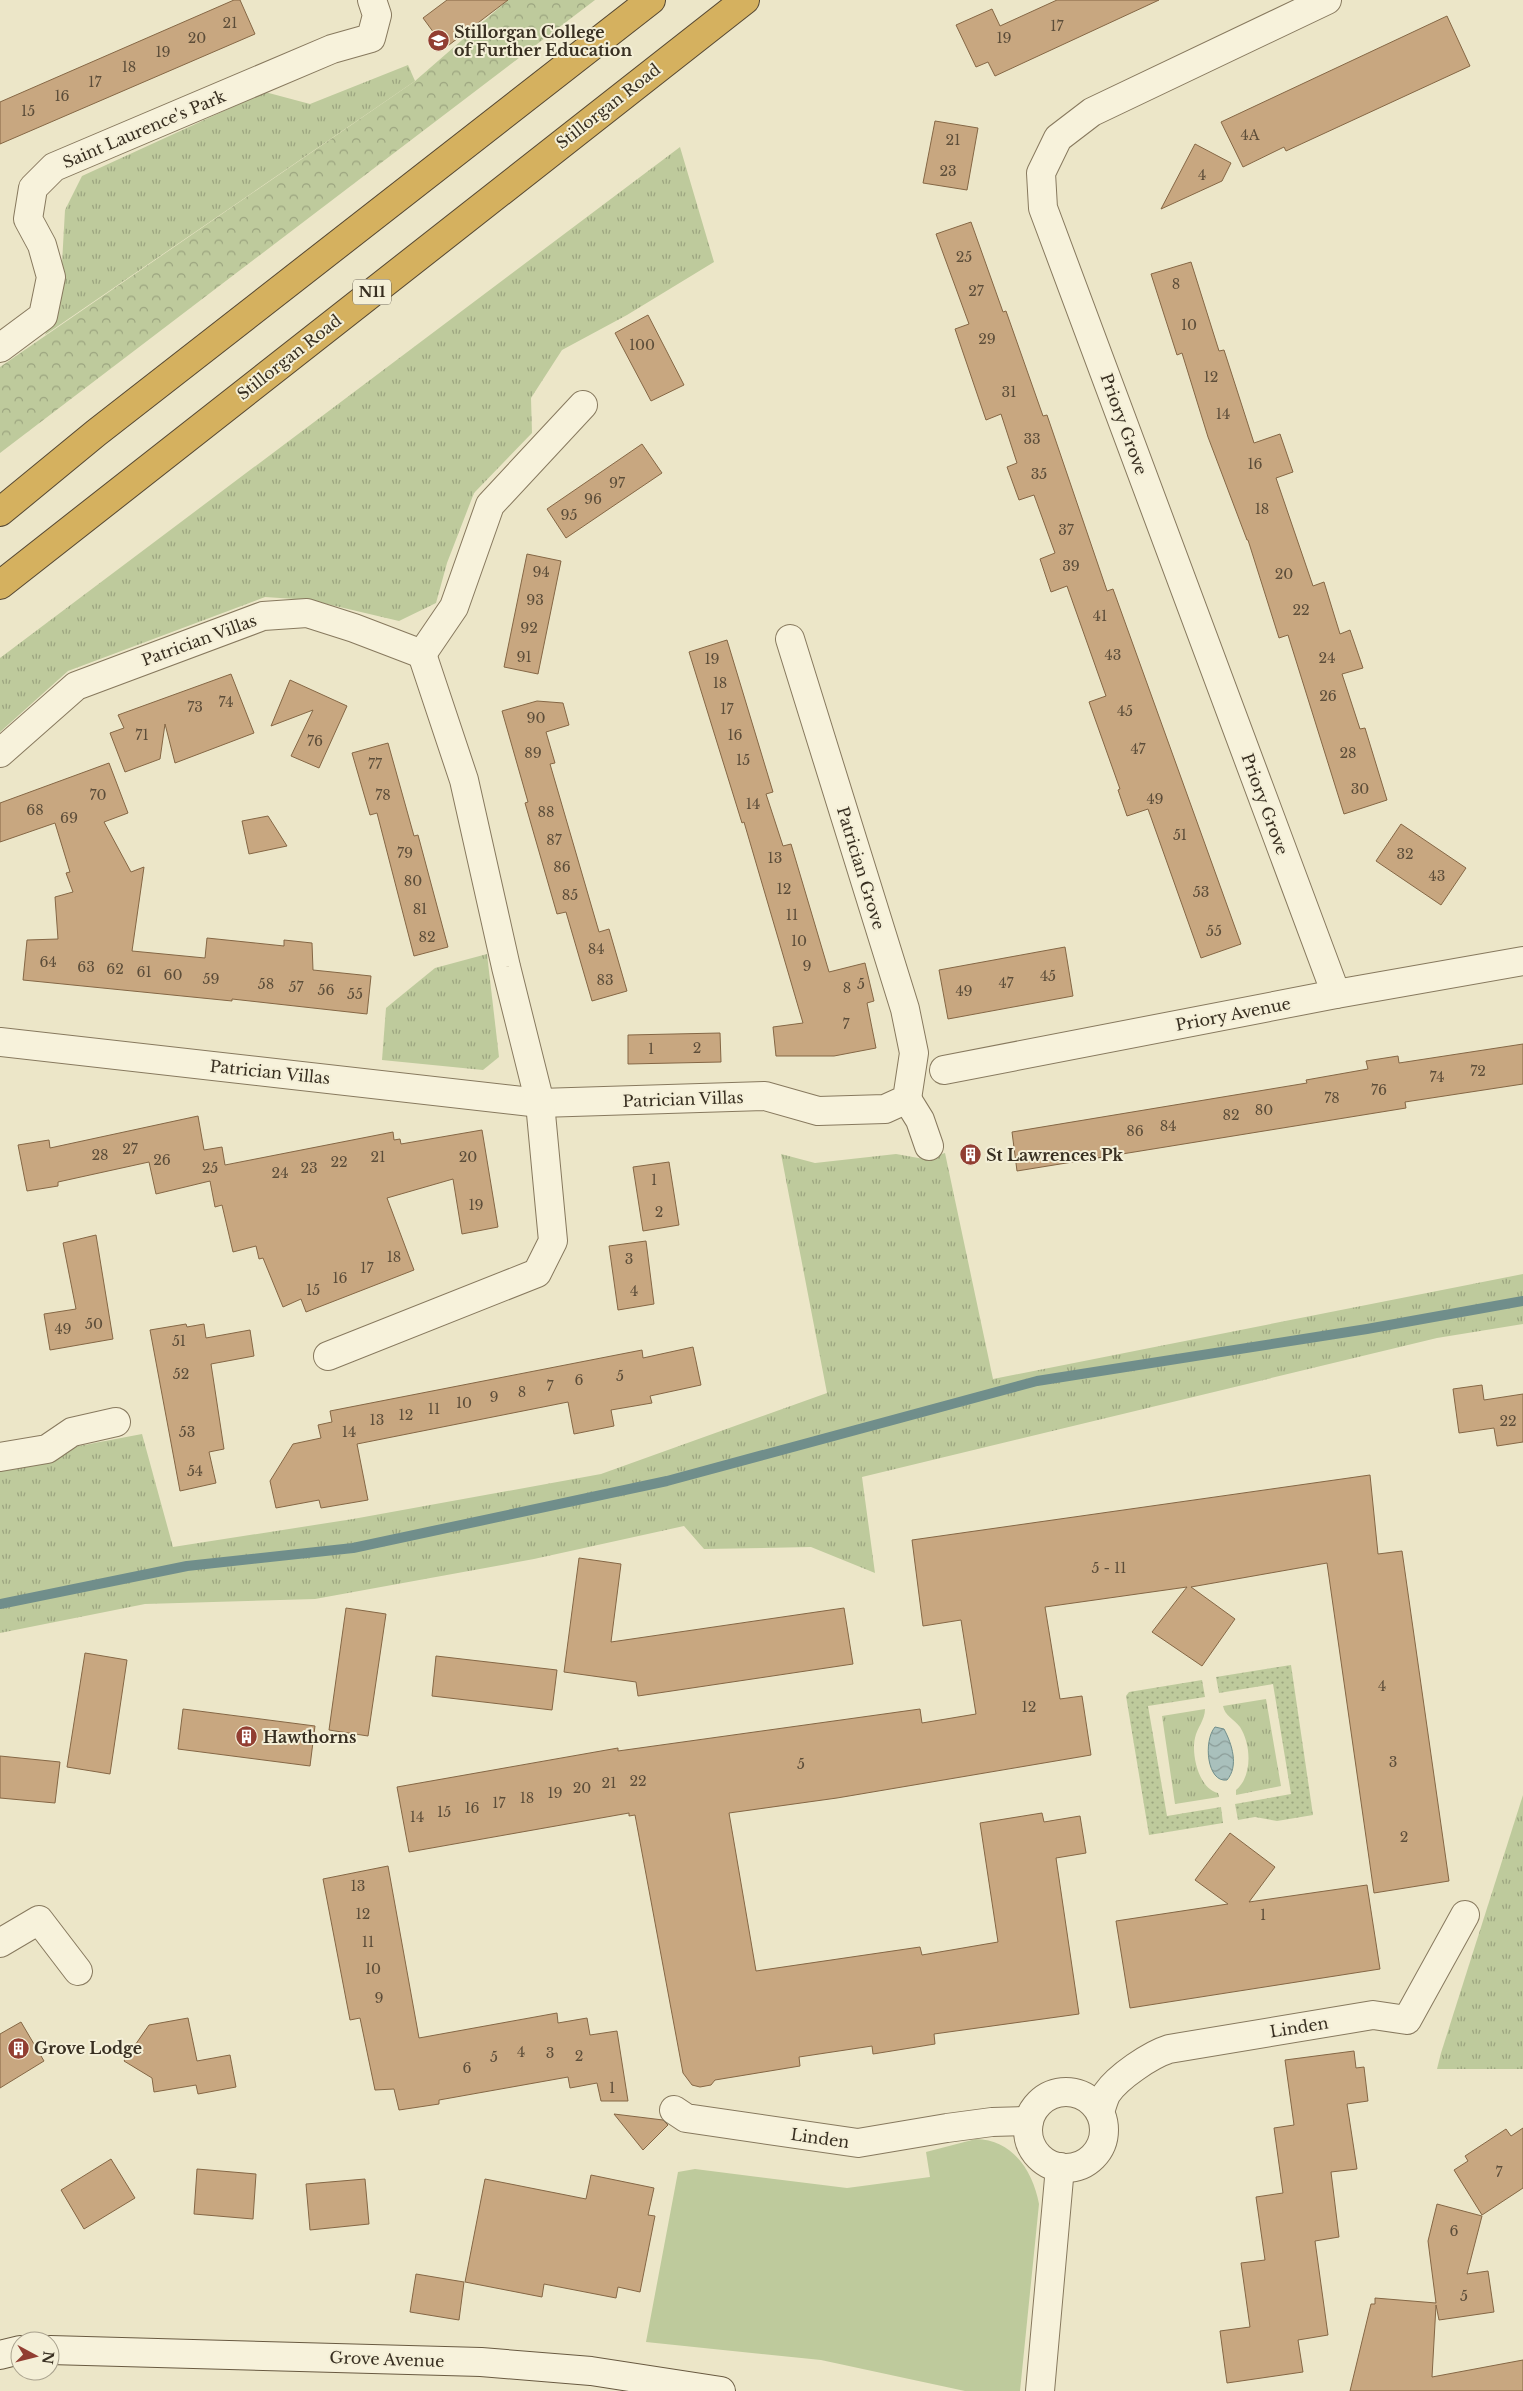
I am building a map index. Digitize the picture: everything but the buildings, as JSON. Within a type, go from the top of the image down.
[{"type":"highway","points":[[0,512],[96,433],[651,0]]},
{"type":"highway","name":"Stillorgan Road","points":[[0,585],[745,0]]},
{"type":"street","name":"Saint Laurence's Park","points":[[0,348],[42,316],[51,277],[42,245],[28,219],[33,188],[54,167],[332,49],[371,38],[377,15],[372,0]]},
{"type":"street","name":"Priory Grove","points":[[1327,0],[1092,112],[1058,138],[1041,172],[1044,208],[1047,218],[1336,994]]},
{"type":"street","points":[[328,1356],[536,1273],[553,1241],[540,1103],[506,967],[464,780],[422,654],[454,607],[490,505],[583,405]]},
{"type":"street","name":"Patrician Villas","points":[[0,754],[76,686],[263,616],[306,613],[354,628],[422,654]]},
{"type":"street","name":"Patrician Grove","points":[[790,639],[905,1009],[914,1053],[907,1099]]},
{"type":"street","name":"Priory Avenue","points":[[944,1070],[1523,960]]},
{"type":"street","name":"Patrician Villas","points":[[0,1042],[540,1103],[766,1096],[818,1111],[885,1109],[907,1099]]},
{"type":"street","points":[[907,1099],[922,1125],[929,1146]]},
{"type":"street","points":[[0,1457],[47,1449],[72,1432],[116,1422]]},
{"type":"street","name":"Linden","points":[[1100,2112],[1108,2093],[1114,2087],[1138,2065],[1155,2053],[1168,2049],[1373,2015],[1406,2020],[1465,1915]]},
{"type":"street","points":[[0,1942],[39,1920],[78,1971]]},
{"type":"street","points":[[1067,2091],[1080,2094],[1092,2101],[1100,2112],[1104,2124],[1103,2136],[1099,2149],[1092,2158],[1071,2168],[1060,2167],[1048,2164],[1038,2156],[1031,2146],[1028,2134],[1028,2121],[1033,2109],[1042,2099],[1054,2093],[1067,2091]]},
{"type":"street","name":"Linden","points":[[674,2110],[686,2118],[858,2143],[992,2122],[1028,2121]]},
{"type":"street","points":[[1040,2391],[1060,2167]]},
{"type":"street","name":"Grove Avenue","points":[[60,2350],[501,2363],[591,2371],[721,2391]]},
{"type":"green space","points":[[508,0],[595,0],[0,453],[0,367],[415,81]]},
{"type":"green space","points":[[408,65],[415,81],[45,335],[60,299],[65,210],[82,176],[265,92],[310,104]]},
{"type":"green space","points":[[680,147],[714,262],[627,315],[562,350],[531,398],[532,433],[474,493],[447,563],[436,603],[399,621],[310,600],[265,597],[68,671],[0,732],[0,658]]},
{"type":"green space","points":[[487,954],[499,1057],[483,1070],[382,1060],[386,1008],[435,968]]},
{"type":"green space","points":[[945,1153],[993,1379],[1523,1274],[1523,1324],[1437,1338],[862,1477],[875,1573],[811,1547],[704,1549],[684,1526],[534,1559],[315,1599],[145,1604],[0,1633],[0,1461],[142,1434],[173,1547],[353,1519],[601,1474],[827,1393],[781,1154],[815,1163],[896,1154],[924,1159]]},
{"type":"green space","points":[[1291,1665],[1313,1815],[1277,1821],[1255,1817],[1238,1820],[1235,1804],[1291,1794],[1273,1684],[1219,1693],[1216,1677]]},
{"type":"green space","points":[[1202,1680],[1205,1697],[1148,1706],[1167,1816],[1221,1807],[1223,1823],[1149,1835],[1126,1696],[1129,1692]]},
{"type":"green space","points":[[1266,1699],[1281,1786],[1236,1795],[1236,1790],[1242,1784],[1248,1768],[1248,1751],[1244,1734],[1223,1706]]},
{"type":"green space","points":[[1205,1709],[1204,1717],[1195,1738],[1194,1753],[1201,1778],[1211,1790],[1218,1793],[1219,1797],[1175,1804],[1162,1716]]},
{"type":"green space","points":[[1523,1795],[1523,2069],[1437,2069],[1441,2053]]},
{"type":"green space","points":[[976,2139],[1001,2145],[1011,2151],[1026,2169],[1032,2180],[1039,2204],[1020,2391],[965,2391],[821,2360],[646,2342],[678,2172],[695,2169],[847,2188],[930,2177],[926,2152]]},
{"type":"water","points":[[1215,1727],[1224,1729],[1232,1748],[1233,1768],[1227,1780],[1220,1779],[1215,1775],[1209,1760],[1209,1742]]},
{"type":"waterway","points":[[0,1604],[187,1566],[353,1548],[667,1481],[1037,1381],[1367,1329],[1523,1301]]},
{"type":"place","name":"Stillorgan College of Further Education","points":[[438,41]]},
{"type":"place","name":"St Lawrences Pk","points":[[970,1155]]},
{"type":"place","name":"Hawthorns","points":[[247,1737]]},
{"type":"place","name":"Grove Lodge","points":[[18,2048]]}]
